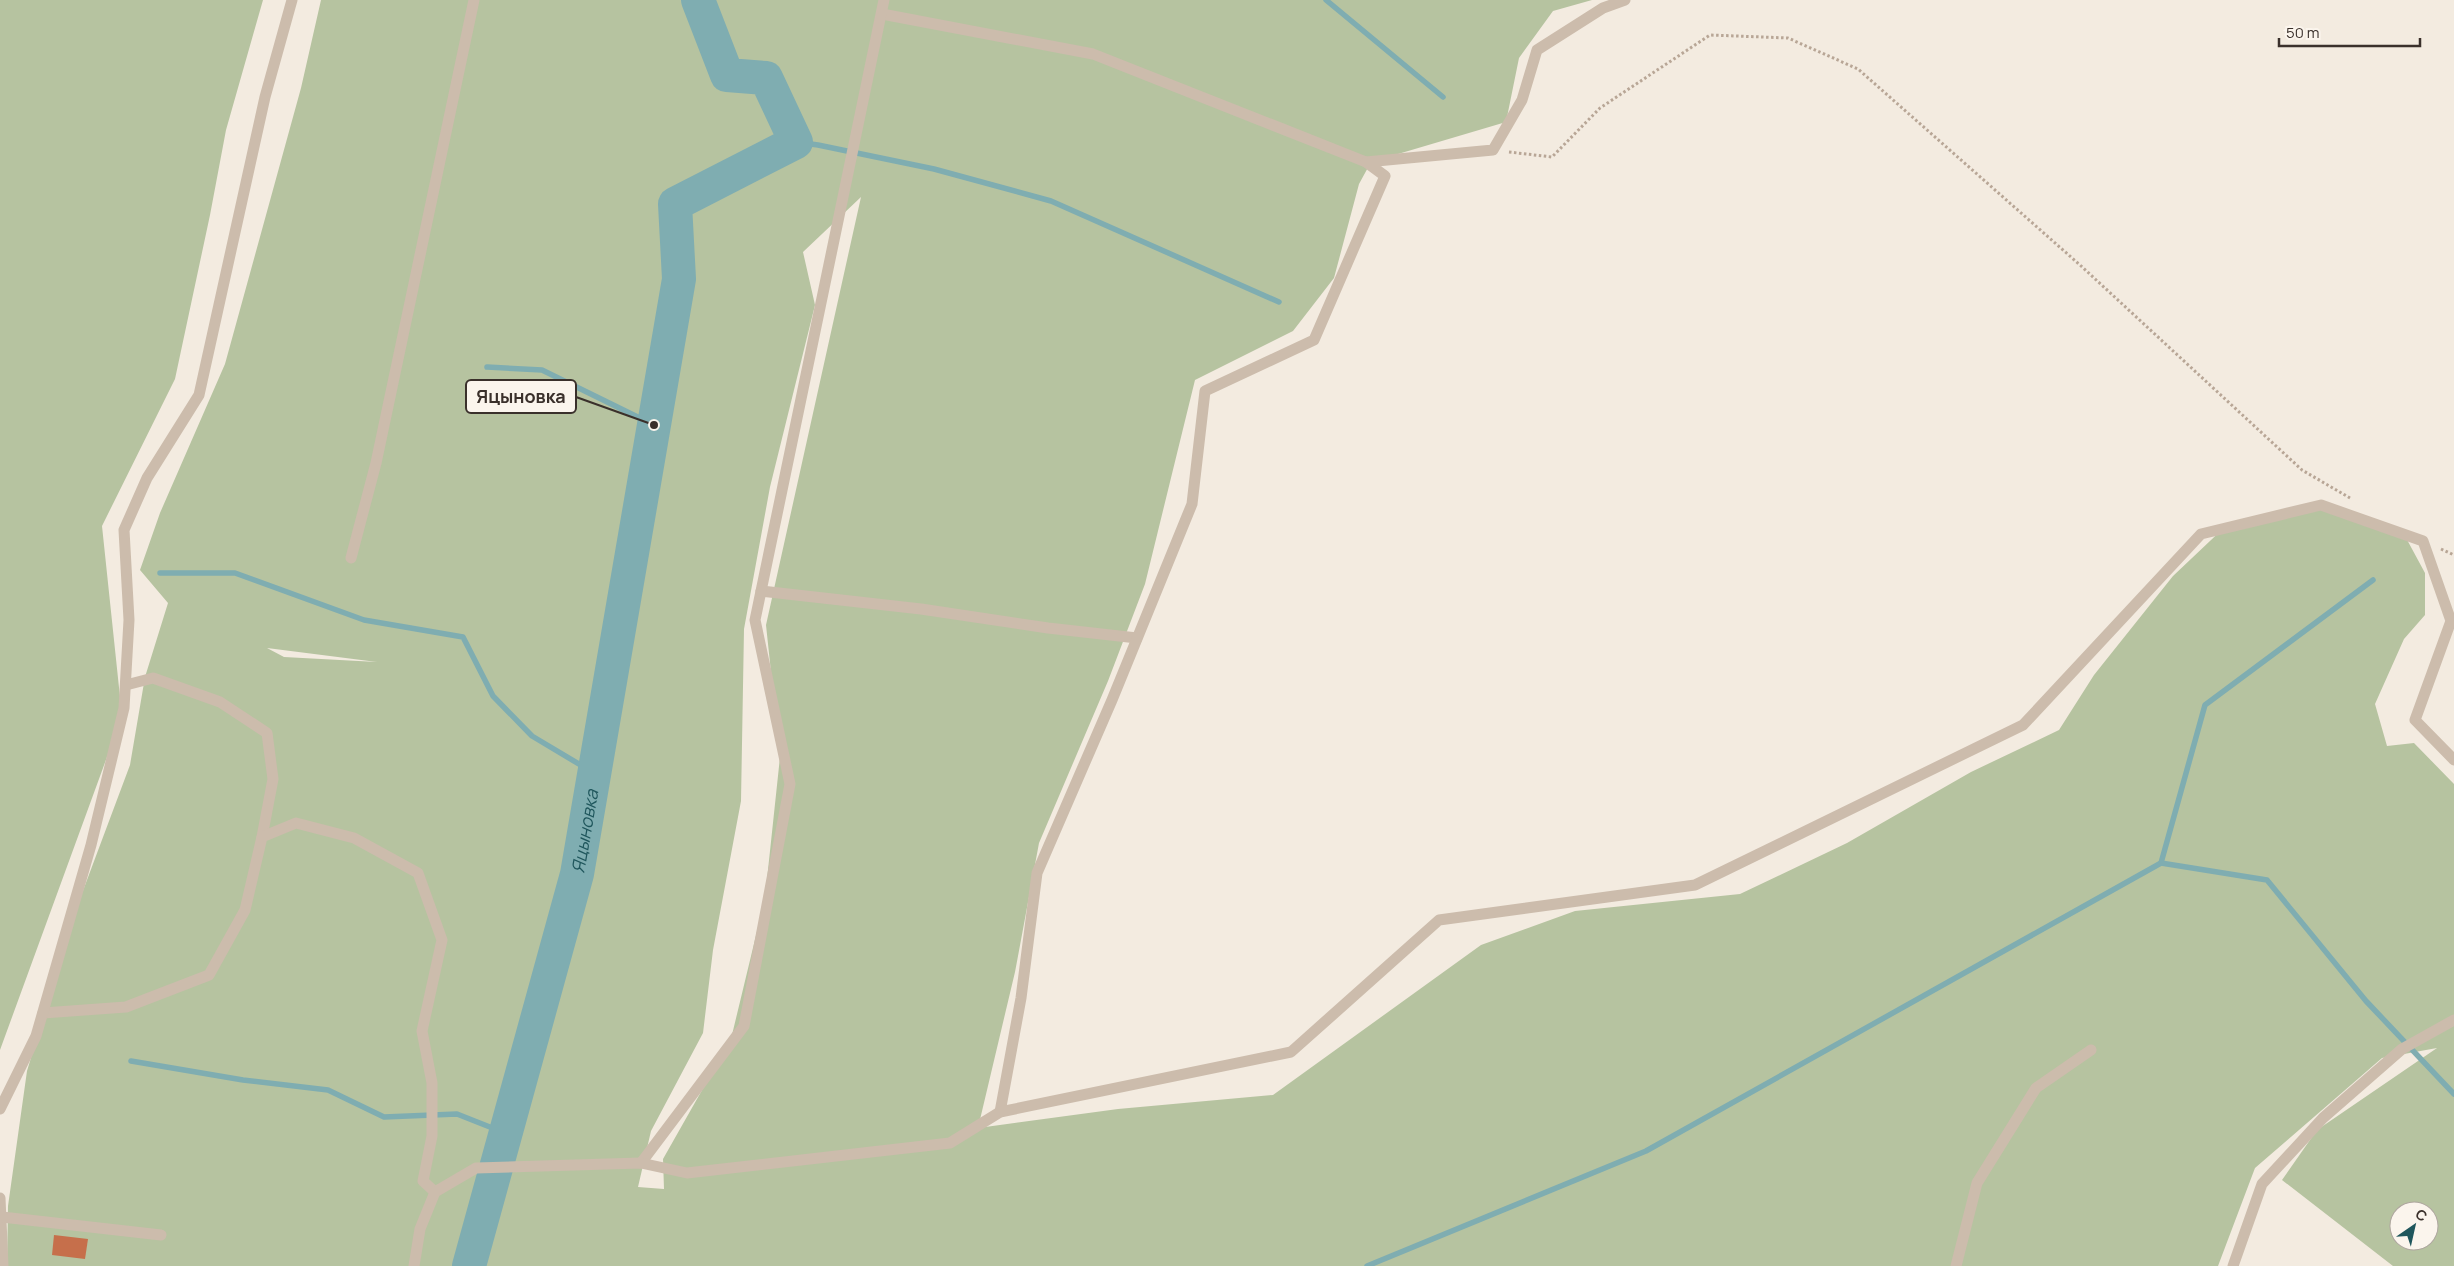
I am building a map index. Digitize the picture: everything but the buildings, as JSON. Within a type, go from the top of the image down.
[{"type":"lane","points":[[0,1109],[36,1036],[92,845],[124,708],[129,620],[124,530],[147,478],[199,395],[266,97],[292,0]]},
{"type":"lane","points":[[351,558],[376,463],[474,0]]},
{"type":"lane","points":[[641,1163],[744,1026],[790,784],[755,620],[884,0]]},
{"type":"lane","points":[[1366,162],[1493,150],[1522,100],[1537,50],[1603,8],[1625,0]]},
{"type":"lane","points":[[882,14],[1093,54],[1366,162],[1386,176],[1314,340],[1205,391],[1192,504],[1037,873],[1021,998],[1000,1112]]},
{"type":"lane","points":[[414,1266],[420,1229],[435,1192],[476,1168],[641,1163],[687,1172],[950,1143],[1000,1112],[1291,1052],[1439,920],[1695,885],[2023,725],[2201,534],[2321,505],[2423,541],[2451,621],[2415,720],[2454,760]]},
{"type":"lane","points":[[761,591],[921,609],[1048,628],[1137,638]]},
{"type":"lane","points":[[43,1013],[126,1008],[209,975],[245,910],[273,779],[267,733],[220,702],[152,678],[126,685]]},
{"type":"lane","points":[[262,837],[296,823],[354,838],[418,873],[442,940],[422,1030],[432,1083],[432,1128],[423,1181],[435,1192]]},
{"type":"lane","points":[[2233,1266],[2262,1184],[2324,1118],[2402,1049],[2454,1020]]},
{"type":"lane","points":[[1956,1266],[1978,1183],[2036,1088],[2091,1050]]},
{"type":"lane","points":[[0,1198],[2,1266]]},
{"type":"lane","points":[[2,1217],[161,1235]]},
{"type":"path","points":[[1493,150],[1552,157],[1600,108],[1710,35],[1788,38],[1858,69],[2080,265],[2302,470],[2358,503]]},
{"type":"path","points":[[2423,541],[2454,555]]},
{"type":"green space","points":[[0,0],[263,0],[226,130],[175,379],[102,526],[122,716],[0,1050]]},
{"type":"green space","points":[[321,0],[1592,0],[1553,11],[1519,58],[1506,122],[1371,162],[1359,184],[1334,278],[1293,331],[1195,380],[1145,584],[1108,681],[1039,843],[1015,972],[978,1128],[1118,1109],[1273,1095],[1481,945],[1575,911],[1740,894],[1847,843],[1971,772],[2059,730],[2094,675],[2173,576],[2229,523],[2312,504],[2405,536],[2425,573],[2425,615],[2404,639],[2375,704],[2387,746],[2414,743],[2454,784],[2454,1266],[2393,1266],[2282,1180],[2317,1130],[2437,1048],[2382,1058],[2255,1168],[2218,1266],[7,1266],[8,1206],[27,1071],[75,912],[130,765],[145,677],[168,603],[140,570],[160,513],[225,364],[301,88]],"holes":[[[861,197],[766,625],[780,757],[765,898],[731,1039],[663,1159],[664,1189],[638,1187],[651,1131],[703,1033],[713,950],[741,801],[744,629],[770,487],[815,305],[803,252]],[[267,648],[377,662],[284,657]]]},
{"type":"waterway","name":"Яцыновка","points":[[469,1266],[577,874],[679,279],[675,204],[796,142],[766,78],[727,75],[698,0]]},
{"type":"waterway","points":[[1326,0],[1443,97]]},
{"type":"waterway","points":[[796,142],[934,169],[1051,201],[1279,302]]},
{"type":"waterway","points":[[487,367],[542,370],[654,425]]},
{"type":"waterway","points":[[160,573],[235,573],[364,620],[463,637],[493,696],[532,736],[594,773]]},
{"type":"waterway","points":[[2161,863],[2205,705],[2373,580]]},
{"type":"waterway","points":[[1367,1266],[1646,1151],[2161,863],[2267,880],[2366,1001],[2454,1094]]},
{"type":"waterway","points":[[131,1061],[243,1080],[328,1090],[384,1117],[457,1114],[505,1133]]},
{"type":"place","name":"Яцыновка","points":[[654,425]]}]
